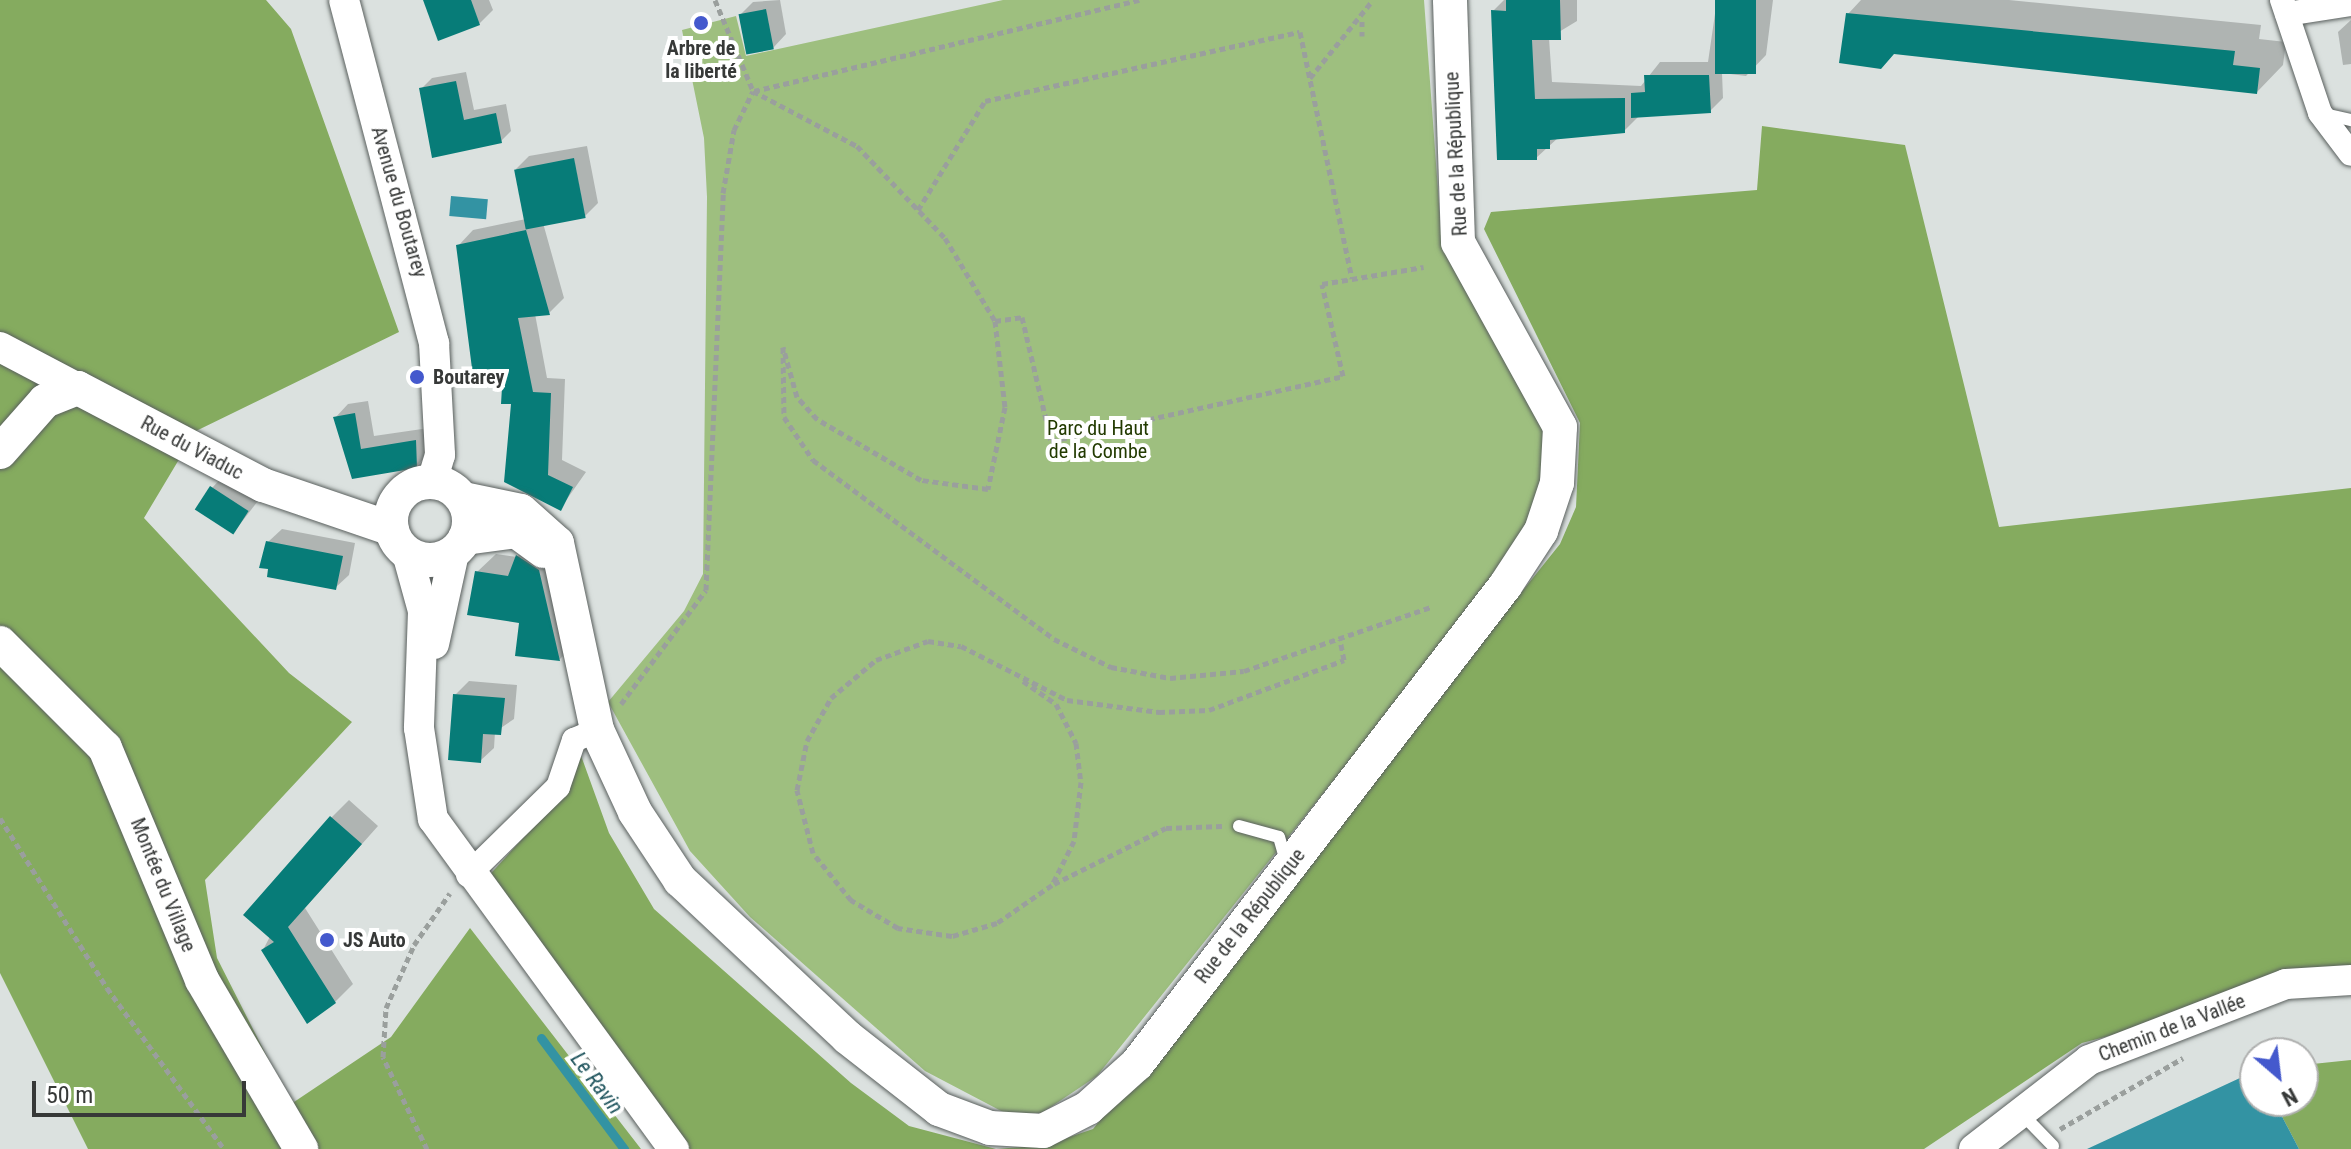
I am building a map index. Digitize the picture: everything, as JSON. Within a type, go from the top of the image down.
[{"type":"main road","name":"Rue de la République","points":[[450,490],[521,511],[545,527],[566,568],[572,618],[597,730],[635,812],[680,880],[847,1037],[939,1109],[990,1128],[1043,1131],[1088,1108],[1137,1064],[1505,586],[1541,531],[1557,483],[1560,427],[1458,242],[1450,0]]},
{"type":"main road","points":[[0,452],[45,401],[78,388]]},
{"type":"main road","name":"Rue du Viaduc","points":[[78,388],[226,468],[309,498],[399,541]]},
{"type":"main road","points":[[399,541],[400,496],[450,490],[460,546]]},
{"type":"main road","name":"Rue du Viaduc","points":[[309,498],[400,496]]},
{"type":"main road","name":"Rue de la République","points":[[399,541],[430,560],[460,546],[516,531],[535,540],[572,618]]},
{"type":"main road","name":"Montée du Village","points":[[0,643],[105,748],[202,980],[301,1149]]},
{"type":"street","name":"Avenue du Boutarey","points":[[344,0],[421,275],[450,490]]},
{"type":"street","points":[[2351,4],[2284,7],[2320,113],[2351,154]]},
{"type":"street","points":[[0,347],[78,388]]},
{"type":"street","points":[[399,541],[423,611],[421,768],[433,819],[498,917],[674,1149]]},
{"type":"street","points":[[422,688],[460,546]]},
{"type":"street","points":[[464,870],[558,787],[574,740],[597,730]]},
{"type":"street","name":"Chemin de la Vallée","points":[[1974,1149],[2089,1060],[2286,984],[2351,980]]},
{"type":"lane","points":[[2320,113],[2351,120]]},
{"type":"lane","points":[[1239,826],[1279,837],[1287,868]]},
{"type":"lane","points":[[2021,1113],[2049,1142]]},
{"type":"path","points":[[715,0],[753,91],[857,146],[945,238],[995,321],[1005,407],[988,489],[921,480],[817,419],[797,397],[783,347],[784,417],[813,460],[1054,639],[1111,667],[1170,678],[1244,671],[1431,607]]},
{"type":"path","points":[[753,91],[1139,0]]},
{"type":"path","points":[[1310,78],[1362,20],[1373,0]]},
{"type":"path","points":[[1362,20],[1362,36]]},
{"type":"path","points":[[918,210],[985,101],[1300,32],[1352,279]]},
{"type":"path","points":[[597,730],[659,661],[706,590],[723,193],[734,130],[753,91]]},
{"type":"path","points":[[995,321],[1022,317],[1051,441],[1343,376],[1322,284],[1424,267]]},
{"type":"path","points":[[1023,681],[1067,700],[1159,712],[1209,710],[1344,660],[1340,639]]},
{"type":"path","points":[[1052,885],[1074,841],[1081,782],[1076,743],[1056,704],[987,655],[928,641],[876,660],[831,698],[807,741],[797,790],[800,824],[851,900],[898,928],[952,936],[997,923],[1052,885],[1166,828],[1239,826]]},
{"type":"path","points":[[0,818],[107,988],[224,1149]]},
{"type":"path","points":[[427,1149],[383,1057],[386,1008],[414,945],[464,870]]},
{"type":"path","points":[[2049,1142],[2187,1055]]},
{"type":"green space","points":[[0,0],[266,0],[291,29],[399,332],[196,431],[144,518],[289,673],[352,722],[205,880],[217,958],[291,1104],[391,1037],[470,928],[641,1149],[88,1149],[0,973]]},
{"type":"green space","name":"Parc du Haut de la Combe","points":[[1003,0],[1424,0],[1442,245],[1545,433],[1543,472],[1525,531],[1490,585],[1097,1076],[1042,1113],[1005,1113],[925,1071],[750,917],[690,851],[608,702],[684,611],[703,574],[707,197],[704,138],[682,30],[736,16],[746,56]]},
{"type":"green space","points":[[1762,126],[1905,145],[1999,527],[2351,488],[2351,973],[2082,1043],[1924,1149],[996,1149],[1046,1145],[1093,1129],[1560,544],[1576,507],[1580,423],[1484,229],[1491,212],[1757,190]]},
{"type":"green space","points":[[579,750],[609,833],[654,909],[851,1083],[909,1126],[996,1149],[678,1149],[483,882],[566,791]]},
{"type":"green space","points":[[2351,1060],[2351,1149],[2299,1149],[2282,1117],[2319,1117],[2319,1063]]},
{"type":"water","points":[[451,196],[488,199],[486,219],[449,216]]},
{"type":"water","points":[[2239,1078],[2239,1117],[2282,1117],[2299,1149],[2087,1149]]},
{"type":"building","points":[[423,0],[471,0],[480,25],[438,41]]},
{"type":"building","points":[[1506,0],[1560,0],[1561,40],[1532,40],[1535,99],[1625,98],[1625,133],[1550,140],[1550,149],[1537,149],[1537,160],[1497,160],[1491,10],[1506,11]]},
{"type":"building","points":[[1715,0],[1756,0],[1756,74],[1715,74]]},
{"type":"building","points":[[766,9],[774,49],[746,55],[739,14]]},
{"type":"building","points":[[1846,13],[2235,51],[2233,65],[2260,68],[2257,94],[1894,54],[1881,69],[1839,63]]},
{"type":"building","points":[[1644,75],[1709,75],[1711,113],[1631,118],[1631,93],[1645,92]]},
{"type":"building","points":[[456,81],[464,120],[496,113],[502,143],[432,158],[419,88]]},
{"type":"building","points":[[574,158],[586,218],[526,230],[514,170]]},
{"type":"building","points":[[526,230],[550,315],[518,318],[533,392],[551,393],[548,475],[573,487],[561,511],[504,482],[511,404],[501,404],[503,371],[473,376],[456,245]]},
{"type":"building","points":[[355,413],[361,449],[416,440],[417,468],[352,479],[333,417]]},
{"type":"building","points":[[210,486],[249,511],[233,535],[195,509]]},
{"type":"building","points":[[266,541],[343,556],[336,590],[267,577],[268,569],[259,568]]},
{"type":"building","points":[[516,555],[539,570],[560,661],[515,656],[519,623],[467,615],[475,571],[508,576]]},
{"type":"building","points":[[453,694],[505,698],[501,735],[483,734],[481,763],[448,760]]},
{"type":"building","points":[[330,816],[362,844],[288,927],[336,1003],[307,1024],[261,950],[274,942],[243,915]]},
{"type":"waterway","name":"Le Ravin","points":[[541,1038],[624,1149]]},
{"type":"place","name":"Arbre de la liberté","points":[[701,23]]},
{"type":"place","name":"Boutarey","points":[[417,377]]},
{"type":"place","name":"JS Auto","points":[[327,940]]}]
